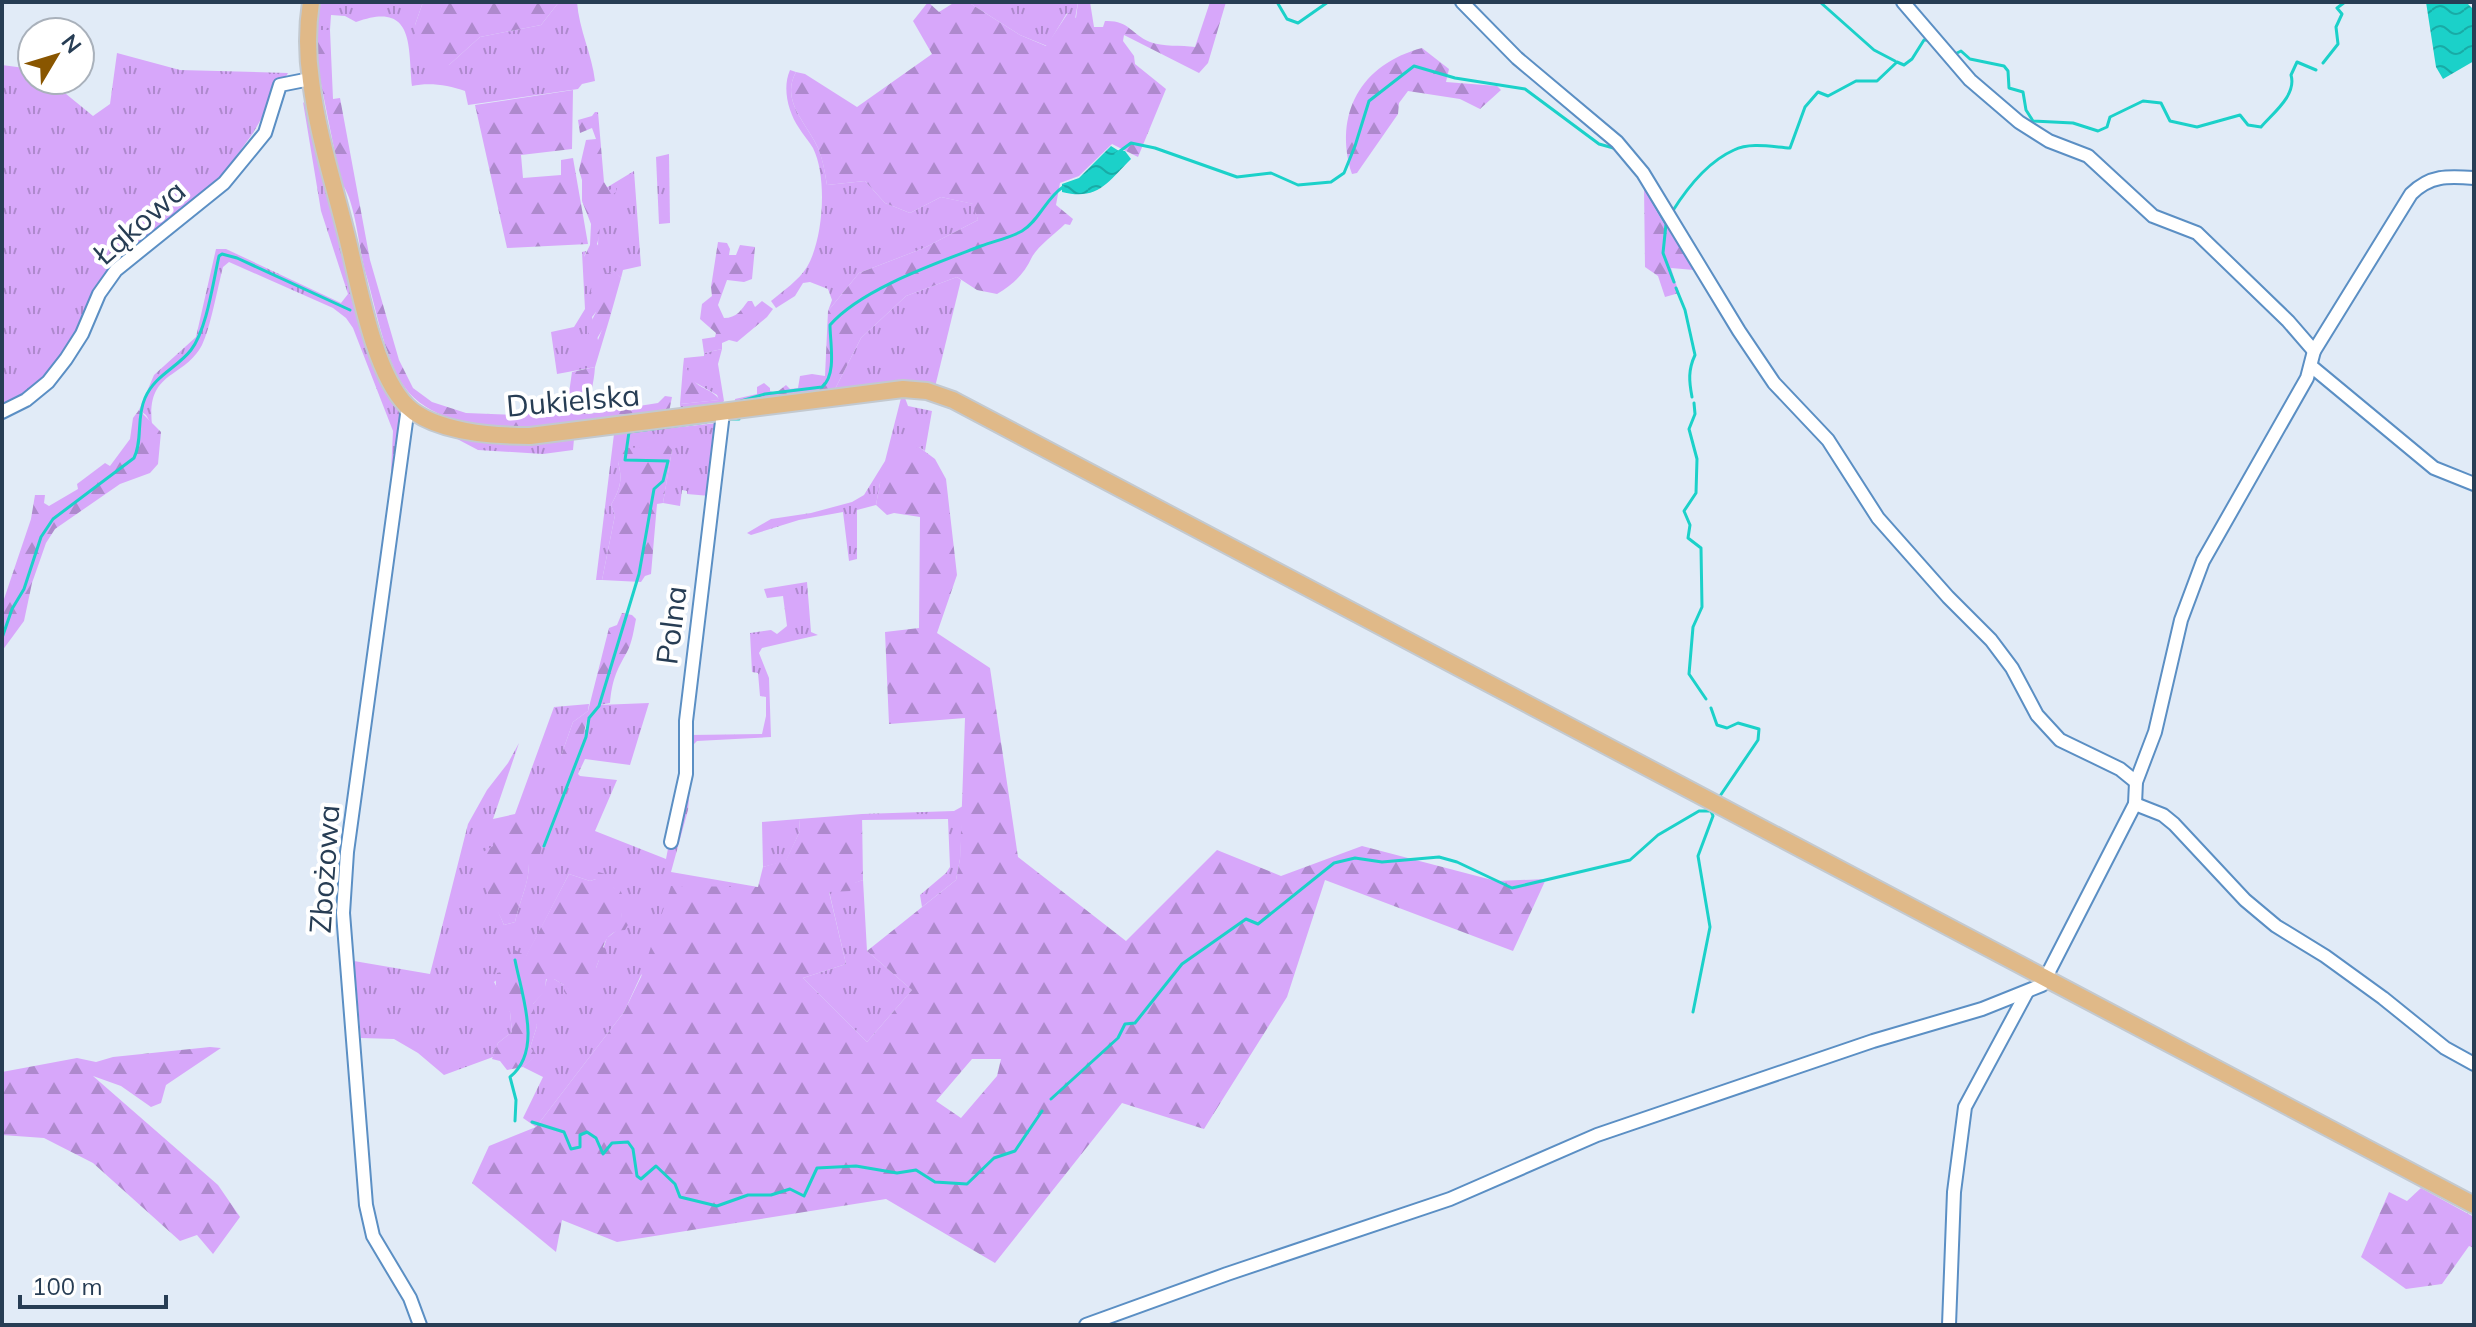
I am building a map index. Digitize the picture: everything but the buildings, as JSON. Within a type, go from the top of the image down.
[{"type":"main road","points":[[311,2],[307,31],[310,79],[332,178],[376,345],[391,385],[408,407]]},
{"type":"main road","name":"Dukielska","points":[[408,407],[441,423],[498,436],[530,436],[903,389],[927,391],[960,404],[2046,978]]},
{"type":"main road","points":[[2046,978],[2474,1205]]},
{"type":"street","points":[[1462,2],[1517,58],[1617,142],[1643,173],[1774,383],[1828,440],[1878,518],[1991,640],[2012,668],[2037,715],[2060,740],[2120,769],[2136,782]]},
{"type":"street","points":[[1903,2],[1970,80],[2019,122],[2049,141],[2088,156],[2153,216],[2197,233],[2288,321],[2314,351]]},
{"type":"street","name":"Łąkowa","points":[[2,412],[26,400],[48,382],[82,334],[99,294],[116,270],[224,183],[265,133],[280,85],[310,79]]},
{"type":"street","points":[[1086,1325],[1438,1203],[1597,1135],[1873,1041],[1982,1009],[2042,985],[2135,804],[2136,782],[2155,732],[2181,620],[2203,561],[2307,378],[2314,351],[2411,194],[2423,182],[2446,176],[2474,178]]},
{"type":"street","points":[[2311,366],[2434,468],[2474,484]]},
{"type":"street","name":"Zbożowa","points":[[408,407],[347,852],[343,913],[366,1205],[373,1236],[410,1298],[420,1325]]},
{"type":"street","name":"Polna","points":[[671,842],[686,774],[686,721],[723,413]]},
{"type":"street","points":[[2135,804],[2163,815],[2174,824],[2245,900],[2276,926],[2325,956],[2445,1048],[2474,1064]]},
{"type":"street","points":[[1949,1325],[1954,1192],[1965,1107],[2027,992]]},
{"type":"green space","points":[[319,2],[423,2],[415,25],[449,65],[480,37],[541,25],[559,2],[577,2],[595,81],[582,84],[578,89],[468,105],[465,91],[438,85],[412,86],[408,43],[399,22],[389,17],[375,17],[356,22],[345,16],[331,15],[330,30],[317,30]]},
{"type":"green space","points":[[423,2],[559,2],[541,25],[480,37],[449,65],[418,60],[415,25]]},
{"type":"green space","points":[[928,2],[939,12],[955,2],[968,2],[1020,35],[1046,46],[1068,13],[1076,18],[1078,2],[1090,2],[1094,27],[1103,27],[1105,21],[1113,21],[1155,44],[1195,47],[1210,2],[1226,2],[1208,63],[1199,73],[1124,35],[1123,41],[1134,56],[1135,64],[1166,89],[1138,157],[1112,144],[1079,176],[1060,183],[1056,205],[1073,219],[1070,225],[1065,224],[1038,249],[1013,282],[997,294],[977,290],[957,277],[906,296],[861,338],[834,391],[735,403],[735,399],[757,394],[757,387],[764,383],[776,393],[786,385],[790,389],[798,388],[800,376],[825,376],[828,311],[859,273],[924,248],[978,220],[973,204],[941,197],[910,213],[885,203],[865,181],[827,185],[818,148],[793,102],[792,83],[796,72],[805,74],[857,107],[932,54],[913,21]]},
{"type":"green space","points":[[968,2],[1078,2],[1075,19],[1067,13],[1047,46],[1020,35]]},
{"type":"green space","points":[[317,30],[330,30],[333,99],[340,98],[370,260],[399,360],[413,388],[432,402],[466,413],[514,415],[563,403],[568,400],[572,372],[595,367],[588,414],[658,403],[665,396],[672,397],[669,412],[565,425],[486,426],[451,418],[422,404],[401,382],[384,342],[350,200],[341,183],[317,64]]},
{"type":"green space","points":[[1422,48],[1449,69],[1446,82],[1497,86],[1501,90],[1480,109],[1460,99],[1408,91],[1399,103],[1398,114],[1357,173],[1352,174],[1346,131],[1357,94],[1383,66]]},
{"type":"green space","points":[[117,53],[180,70],[288,73],[253,133],[221,177],[106,273],[68,346],[46,374],[14,401],[2,406],[2,65],[16,67],[16,96],[69,96],[93,116],[110,104]]},
{"type":"green space","points":[[790,70],[796,72],[791,93],[793,102],[818,148],[827,185],[865,181],[885,203],[910,213],[941,197],[974,204],[978,220],[924,248],[859,273],[828,311],[832,300],[828,289],[810,282],[803,283],[795,296],[776,308],[771,301],[807,267],[817,241],[822,209],[818,161],[795,122],[787,100],[786,84]]},
{"type":"green space","points":[[573,90],[572,149],[521,155],[523,178],[561,175],[561,160],[573,158],[588,244],[507,248],[475,105]]},
{"type":"green space","points":[[303,102],[309,108],[400,412],[402,426],[395,471],[391,471],[393,431],[353,328],[346,318],[333,308],[229,262],[223,267],[202,345],[185,365],[160,385],[152,407],[152,425],[139,410],[154,375],[196,337],[216,249],[226,249],[341,303],[348,294],[321,211]]},
{"type":"green space","points":[[598,112],[604,182],[609,190],[616,187],[616,192],[601,210],[597,244],[604,254],[597,265],[590,264],[584,257],[590,245],[591,224],[582,201],[579,170],[586,140],[596,139],[592,128],[580,133],[578,120]]},
{"type":"green space","points":[[669,154],[670,223],[659,224],[656,157]]},
{"type":"green space","points":[[634,171],[641,266],[623,270],[621,278],[614,271],[595,294],[596,312],[592,317],[598,340],[610,317],[595,367],[557,374],[551,332],[574,327],[585,309],[582,252],[586,251],[584,257],[598,246],[599,210],[609,190],[606,188]]},
{"type":"green space","points":[[1644,186],[1694,270],[1671,268],[1679,293],[1665,297],[1658,276],[1645,267]]},
{"type":"green space","points":[[718,242],[727,243],[729,255],[736,255],[740,245],[755,247],[752,279],[744,282],[727,280],[718,305],[724,318],[735,315],[748,301],[752,301],[755,307],[762,301],[773,309],[737,342],[729,340],[722,343],[722,349],[704,353],[702,339],[715,337],[716,333],[700,319],[702,304],[712,296]]},
{"type":"green space","points":[[615,271],[621,278],[610,317],[590,350],[587,346],[589,326],[596,312],[592,304],[595,294],[591,292],[592,278]]},
{"type":"green space","points":[[957,277],[961,280],[935,387],[834,391],[861,338],[906,296]]},
{"type":"green space","points":[[722,349],[718,364],[724,401],[720,405],[681,411],[680,404],[719,400],[717,395],[691,380],[686,367],[683,367],[684,358],[704,356],[704,353]]},
{"type":"green space","points":[[683,367],[698,385],[720,400],[680,404]]},
{"type":"green space","points":[[901,398],[905,398],[908,406],[932,411],[925,451],[919,447],[880,483],[876,505],[857,510],[857,559],[849,561],[843,512],[799,520],[751,535],[747,533],[771,519],[811,513],[852,502],[864,495],[885,461]]},
{"type":"green space","points":[[139,410],[161,432],[158,464],[150,473],[120,484],[55,529],[46,543],[32,583],[24,621],[2,651],[2,605],[31,519],[35,495],[45,495],[44,503],[49,506],[78,489],[77,484],[105,463],[110,466],[130,439],[133,418]]},
{"type":"green space","points":[[425,422],[482,439],[515,443],[574,439],[573,450],[543,454],[478,450]]},
{"type":"green space","points":[[718,423],[710,496],[687,494],[682,490],[680,506],[663,503],[672,450],[649,447],[618,462],[620,484],[611,505],[615,515],[602,580],[596,580],[614,434]]},
{"type":"green space","points":[[654,441],[667,444],[672,450],[663,503],[657,504],[651,574],[641,582],[602,580],[615,515],[611,505],[620,484],[618,462],[626,448],[649,447]]},
{"type":"green space","points":[[919,447],[935,459],[946,479],[957,575],[937,633],[990,668],[1018,857],[1126,941],[1217,850],[1281,876],[1362,846],[1496,881],[1546,879],[1513,951],[1325,880],[1287,997],[1204,1129],[1122,1103],[995,1263],[886,1199],[617,1242],[562,1220],[556,1252],[472,1183],[489,1146],[536,1127],[624,1012],[641,977],[671,886],[758,887],[763,867],[786,860],[800,831],[799,819],[862,814],[863,880],[855,883],[850,891],[829,892],[846,964],[803,978],[867,1042],[912,990],[867,951],[956,880],[960,859],[965,718],[889,724],[885,632],[919,628],[920,517],[894,513],[887,515],[876,505],[888,461],[905,459],[909,448]],"holes":[[[972,1059],[1001,1059],[997,1076],[961,1118],[936,1101]]]},
{"type":"green space","points":[[807,582],[811,632],[818,635],[762,648],[759,653],[769,678],[771,737],[697,741],[694,744],[688,810],[671,872],[758,887],[641,975],[624,1012],[536,1127],[523,1118],[543,1077],[523,1067],[536,1055],[530,1048],[537,1026],[533,1004],[544,991],[547,978],[564,985],[564,992],[596,968],[607,938],[617,930],[621,918],[622,898],[614,888],[596,879],[590,881],[569,874],[526,957],[494,982],[510,1012],[512,1032],[498,1043],[493,1057],[444,1075],[418,1053],[394,1039],[361,1038],[354,961],[430,974],[468,824],[519,743],[493,819],[515,814],[554,707],[589,704],[588,711],[573,722],[561,756],[587,728],[588,717],[599,705],[649,703],[630,765],[585,759],[578,774],[617,780],[595,831],[666,859],[690,735],[762,734],[766,697],[760,696],[758,673],[752,672],[750,633],[771,630],[777,634],[787,626],[783,596],[767,598],[764,589]],"holes":[[[493,846],[529,863],[515,922],[504,925],[487,886],[485,868],[488,858]]]},
{"type":"green space","points":[[622,613],[636,619],[630,644],[615,676],[610,703],[599,705],[588,717],[578,755],[564,760],[561,756],[573,722],[588,711],[609,628],[617,625]]},
{"type":"green space","points":[[963,806],[956,880],[922,907],[920,895],[950,867],[948,819],[862,820],[862,814],[954,811]]},
{"type":"green space","points":[[521,817],[546,826],[540,855],[529,864],[515,922],[504,925],[484,884],[483,852],[493,846],[492,838],[502,824]]},
{"type":"green space","points":[[799,819],[800,831],[786,861],[763,867],[762,822]]},
{"type":"green space","points":[[598,872],[609,877],[614,888],[620,889],[626,905],[621,918],[629,923],[625,930],[614,932],[606,940],[603,947],[606,950],[605,959],[599,960],[596,968],[601,977],[600,985],[593,985],[583,998],[572,997],[564,992],[564,985],[554,979],[546,979],[545,991],[533,1004],[537,1026],[530,1048],[537,1055],[523,1067],[507,1070],[500,1061],[492,1059],[498,1043],[512,1032],[510,1012],[496,989],[497,973],[506,971],[515,950],[526,956],[569,874],[590,881],[596,879]]},
{"type":"green space","points":[[863,880],[867,951],[912,990],[867,1042],[803,978],[846,964],[829,891]]},
{"type":"green space","points":[[221,1048],[166,1085],[161,1103],[151,1107],[121,1086],[93,1076],[218,1185],[240,1217],[213,1254],[197,1235],[180,1241],[93,1163],[44,1138],[2,1135],[2,1072],[77,1058],[96,1062],[113,1057]]},
{"type":"green space","points":[[2421,1188],[2474,1217],[2474,1248],[2469,1246],[2442,1284],[2406,1289],[2361,1257],[2389,1192],[2407,1201]]},
{"type":"water","points":[[2426,2],[2466,2],[2474,10],[2474,61],[2443,79],[2436,67]]},
{"type":"water","points":[[1111,146],[1125,151],[1131,159],[1109,182],[1085,194],[1062,192],[1062,184],[1079,178]]},
{"type":"waterway","points":[[1277,2],[1287,19],[1298,23],[1328,2]]},
{"type":"waterway","points":[[1820,2],[1874,50],[1895,61]]},
{"type":"waterway","points":[[2323,63],[2338,44],[2336,27],[2342,14],[2337,8],[2345,2]]},
{"type":"waterway","points":[[1672,212],[1698,176],[1724,155],[1747,146],[1790,148],[1805,107],[1818,92],[1828,96],[1856,81],[1877,81],[1897,62],[1904,65],[1912,59],[1924,40],[1930,40]]},
{"type":"waterway","points":[[1955,54],[1961,51],[1970,59],[2004,66],[2008,71],[2009,88],[2023,92],[2026,110],[2033,121],[2073,123],[2098,131],[2107,127],[2110,117],[2143,101],[2161,103],[2170,121],[2197,127],[2240,115],[2248,125],[2261,127],[2291,90],[2291,75],[2297,62],[2316,70]]},
{"type":"waterway","points":[[1116,154],[1131,143],[1155,148],[1237,177],[1271,173],[1298,185],[1331,182],[1344,173],[1369,101],[1414,66],[1455,78],[1525,89],[1599,144],[1617,149]]},
{"type":"waterway","points":[[741,401],[765,394],[822,387],[830,375],[830,325],[844,312],[901,278],[1022,231],[1063,187]]},
{"type":"waterway","points":[[1647,191],[1666,224],[1663,253],[1674,282]]},
{"type":"waterway","points":[[2,638],[12,609],[24,589],[41,537],[53,519],[134,458],[145,398],[154,383],[197,341],[209,305],[219,256],[237,258],[350,310]]},
{"type":"waterway","points":[[1676,288],[1685,310],[1695,355],[1690,376],[1692,397]]},
{"type":"waterway","points":[[1694,403],[1695,414],[1689,429],[1697,459],[1696,493],[1684,511],[1690,525],[1688,538],[1701,548],[1702,607],[1693,627],[1689,674],[1706,699]]},
{"type":"waterway","points":[[726,419],[739,419]]},
{"type":"waterway","points":[[544,846],[586,737],[589,718],[599,706],[639,574],[654,489],[663,481],[668,461],[625,460],[629,432],[706,422]]},
{"type":"waterway","points":[[1711,708],[1717,725],[1727,728],[1738,723],[1759,729],[1758,740],[1720,796]]},
{"type":"waterway","points":[[1051,1099],[1118,1038],[1125,1024],[1135,1023],[1182,964],[1246,919],[1258,924],[1334,863],[1355,858],[1382,862],[1439,857],[1457,862],[1512,888],[1630,860],[1658,835],[1699,811],[1711,811],[1713,816],[1698,856],[1710,927],[1693,1012]]},
{"type":"waterway","points":[[515,960],[528,1022],[526,1053],[510,1077],[516,1100],[515,1121]]},
{"type":"waterway","points":[[532,1122],[564,1132],[571,1149],[580,1147],[580,1135],[587,1132],[596,1138],[603,1154],[612,1143],[628,1142],[633,1149],[637,1176],[641,1179],[656,1166],[675,1184],[680,1197],[717,1206],[748,1195],[771,1195],[790,1189],[804,1196],[817,1168],[856,1166],[897,1173],[916,1170],[935,1182],[967,1184],[994,1158],[1015,1151],[1042,1111]]}]
